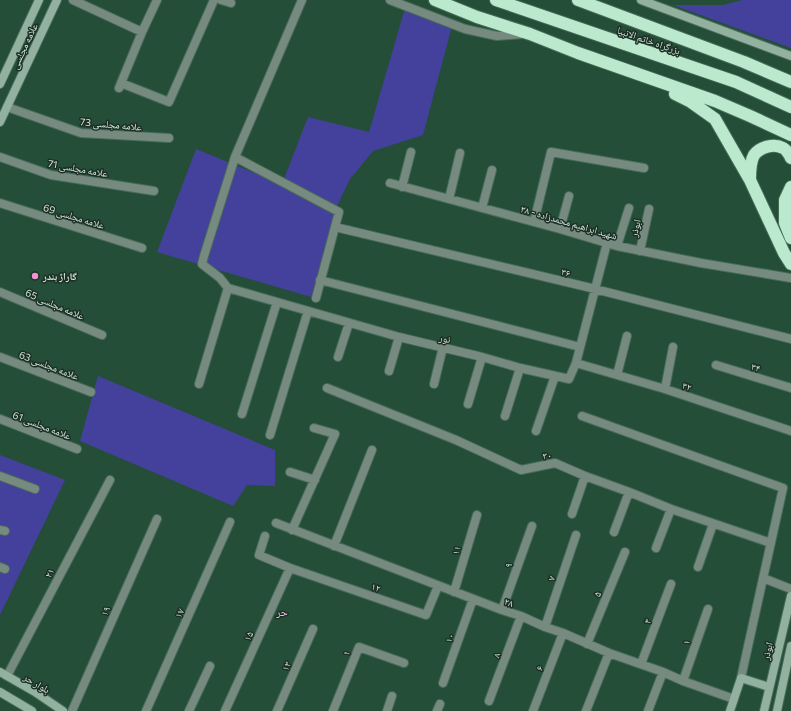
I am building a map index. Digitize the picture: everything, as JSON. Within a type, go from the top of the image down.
[{"type":"highway","points":[[435,0],[477,17],[530,34],[715,101],[791,135]]},
{"type":"highway","name":"بزرگراه خاتم الانبیا","points":[[496,0],[736,82],[791,107]]},
{"type":"highway","name":"بزرگراه خاتم الانبیا","points":[[578,0],[744,62],[791,82]]},
{"type":"highway","points":[[645,76],[691,102],[714,119],[750,180],[784,253],[791,264]]},
{"type":"highway","points":[[791,145],[791,151]]},
{"type":"highway","points":[[750,180],[751,166],[754,155],[763,147],[782,147],[789,153],[791,158]]},
{"type":"highway","points":[[791,187],[785,200],[785,223],[791,238]]},
{"type":"main road","name":"علامه مجلسی","points":[[0,84],[39,0]]},
{"type":"main road","name":"علامه مجلسی","points":[[0,122],[57,0]]},
{"type":"main road","points":[[641,0],[791,56]]},
{"type":"main road","name":"ابوذر","points":[[764,711],[791,596]]},
{"type":"main road","points":[[777,711],[791,646]]},
{"type":"main road","name":"بلوار حر","points":[[3,674],[35,692],[63,711]]},
{"type":"main road","points":[[730,711],[741,678],[769,687]]},
{"type":"main road","points":[[0,692],[32,711]]},
{"type":"street","points":[[73,0],[142,32]]},
{"type":"street","points":[[157,0],[120,86],[169,102],[214,0]]},
{"type":"street","points":[[221,0],[231,3]]},
{"type":"street","points":[[199,384],[228,288],[220,278],[202,264],[235,157],[302,0]]},
{"type":"street","points":[[390,0],[465,29],[497,36],[530,34]]},
{"type":"street","name":"علامه مجلسی 73","points":[[7,107],[81,133],[170,138]]},
{"type":"street","points":[[402,187],[410,152]]},
{"type":"street","points":[[534,222],[551,152],[644,168]]},
{"type":"street","points":[[449,199],[460,153]]},
{"type":"street","points":[[235,157],[340,212],[316,298]]},
{"type":"street","name":"علامه مجلسی 71","points":[[0,158],[51,175],[154,191]]},
{"type":"street","points":[[482,208],[492,170]]},
{"type":"street","name":"شهید ابراهیم محمدزاده - ۳۸","points":[[390,183],[617,246],[791,278]]},
{"type":"street","points":[[560,229],[569,196]]},
{"type":"street","name":"علامه مجلسی 69","points":[[0,203],[142,248]]},
{"type":"street","points":[[617,246],[630,208]]},
{"type":"street","name":"ابوذر","points":[[640,251],[649,209]]},
{"type":"street","name":"۳۶","points":[[335,227],[791,339]]},
{"type":"street","name":"نور","points":[[228,288],[399,337],[482,356],[520,368],[569,379],[576,363],[607,243]]},
{"type":"street","points":[[320,280],[580,347]]},
{"type":"street","name":"علامه مجلسی 65","points":[[0,292],[102,335]]},
{"type":"street","points":[[242,414],[276,302]]},
{"type":"street","points":[[270,435],[308,311]]},
{"type":"street","points":[[338,357],[349,323]]},
{"type":"street","points":[[617,375],[627,336]]},
{"type":"street","points":[[389,371],[399,337]]},
{"type":"street","points":[[434,384],[443,347]]},
{"type":"street","points":[[666,389],[673,347]]},
{"type":"street","points":[[468,404],[482,356]]},
{"type":"street","name":"علامه مجلسی 63","points":[[0,357],[91,392]]},
{"type":"street","name":"۳۲","points":[[576,363],[666,389],[791,432]]},
{"type":"street","name":"۳۴","points":[[716,365],[791,388]]},
{"type":"street","points":[[505,416],[520,368]]},
{"type":"street","points":[[536,431],[555,376]]},
{"type":"street","name":"۳۰","points":[[327,388],[456,440],[521,470],[555,463],[671,509],[771,543]]},
{"type":"street","points":[[582,416],[783,488],[741,678]]},
{"type":"street","name":"علامه مجلسی 61","points":[[0,419],[77,449]]},
{"type":"street","points":[[292,530],[336,434],[314,428]]},
{"type":"street","points":[[334,546],[372,450]]},
{"type":"street","points":[[290,472],[315,480]]},
{"type":"street","points":[[0,476],[36,489]]},
{"type":"street","points":[[572,514],[585,476]]},
{"type":"street","name":"۲۱","points":[[3,674],[110,480]]},
{"type":"street","points":[[614,532],[629,492]]},
{"type":"street","points":[[656,548],[671,509]]},
{"type":"street","name":"۱۱","points":[[454,592],[477,515]]},
{"type":"street","name":"۱۹","points":[[72,711],[157,519]]},
{"type":"street","name":"۱۷","points":[[146,711],[230,522]]},
{"type":"street","name":"۲۸","points":[[276,523],[438,586],[521,616],[609,653],[663,672],[734,700]]},
{"type":"street","points":[[698,567],[713,524]]},
{"type":"street","name":"۹","points":[[502,610],[532,526]]},
{"type":"street","name":"۷","points":[[545,627],[576,535]]},
{"type":"street","points":[[265,536],[259,555],[290,568]]},
{"type":"street","name":"۵","points":[[587,644],[625,552]]},
{"type":"street","name":"۱۲","points":[[290,568],[426,615],[438,586]]},
{"type":"street","name":"۱۵","points":[[225,711],[290,568]]},
{"type":"street","points":[[763,578],[791,589]]},
{"type":"street","name":"۳","points":[[641,664],[671,584]]},
{"type":"street","name":"۱۰","points":[[443,683],[473,599]]},
{"type":"street","name":"۱","points":[[683,681],[708,609]]},
{"type":"street","name":"۸","points":[[489,701],[521,616]]},
{"type":"street","name":"۱۳","points":[[277,711],[313,629]]},
{"type":"street","name":"۶","points":[[533,711],[563,633]]},
{"type":"street","name":"۱","points":[[333,711],[359,647],[404,663]]},
{"type":"street","points":[[586,711],[609,653]]},
{"type":"street","points":[[189,711],[210,666]]},
{"type":"street","points":[[648,711],[663,672]]},
{"type":"street","points":[[387,711],[392,696]]},
{"type":"shaded area","points":[[742,0],[791,0],[791,48],[673,5],[723,5]]},
{"type":"shaded area","points":[[405,8],[452,26],[423,135],[373,151],[350,179],[337,206],[311,297],[157,252],[196,149],[282,184],[308,117],[369,132]]},
{"type":"shaded area","points":[[98,376],[275,450],[275,486],[247,485],[233,506],[80,441]]},
{"type":"shaded area","points":[[0,455],[65,480],[0,615]]},
{"type":"place","name":"گاراژ بندر","points":[[35,276]]},
{"type":"district","name":"حر","points":[[282,612]]}]
